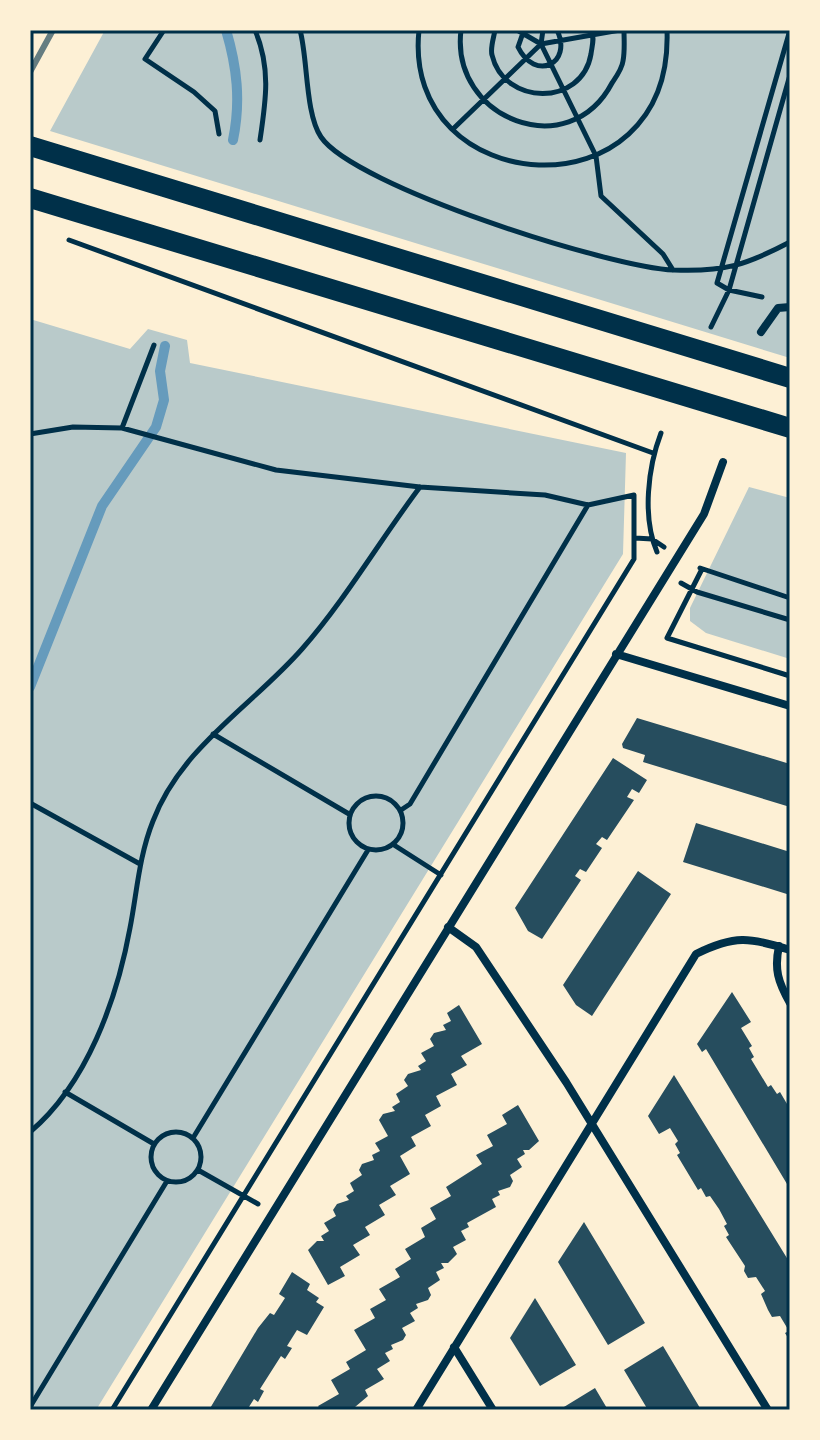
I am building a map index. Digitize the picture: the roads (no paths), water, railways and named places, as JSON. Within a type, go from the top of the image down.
[{"type":"main road","points":[[30,146],[790,378]]},
{"type":"main road","points":[[36,200],[790,428]]},
{"type":"street","points":[[761,332],[778,308],[790,307]]},
{"type":"street","points":[[151,1410],[704,514],[723,462]]},
{"type":"street","points":[[616,654],[790,706]]},
{"type":"street","points":[[448,927],[476,947],[591,1123],[768,1410]]},
{"type":"street","points":[[416,1410],[696,954],[721,941],[749,938],[790,950]]},
{"type":"street","points":[[779,946],[775,966],[779,985],[790,1003]]},
{"type":"street","points":[[454,1347],[493,1410]]},
{"type":"waterway","points":[[226,30],[237,84],[233,140]]},
{"type":"waterway","points":[[30,687],[102,506],[156,427],[164,400],[160,371],[165,346]]},
{"type":"railway","points":[[30,72],[53,30]]}]
